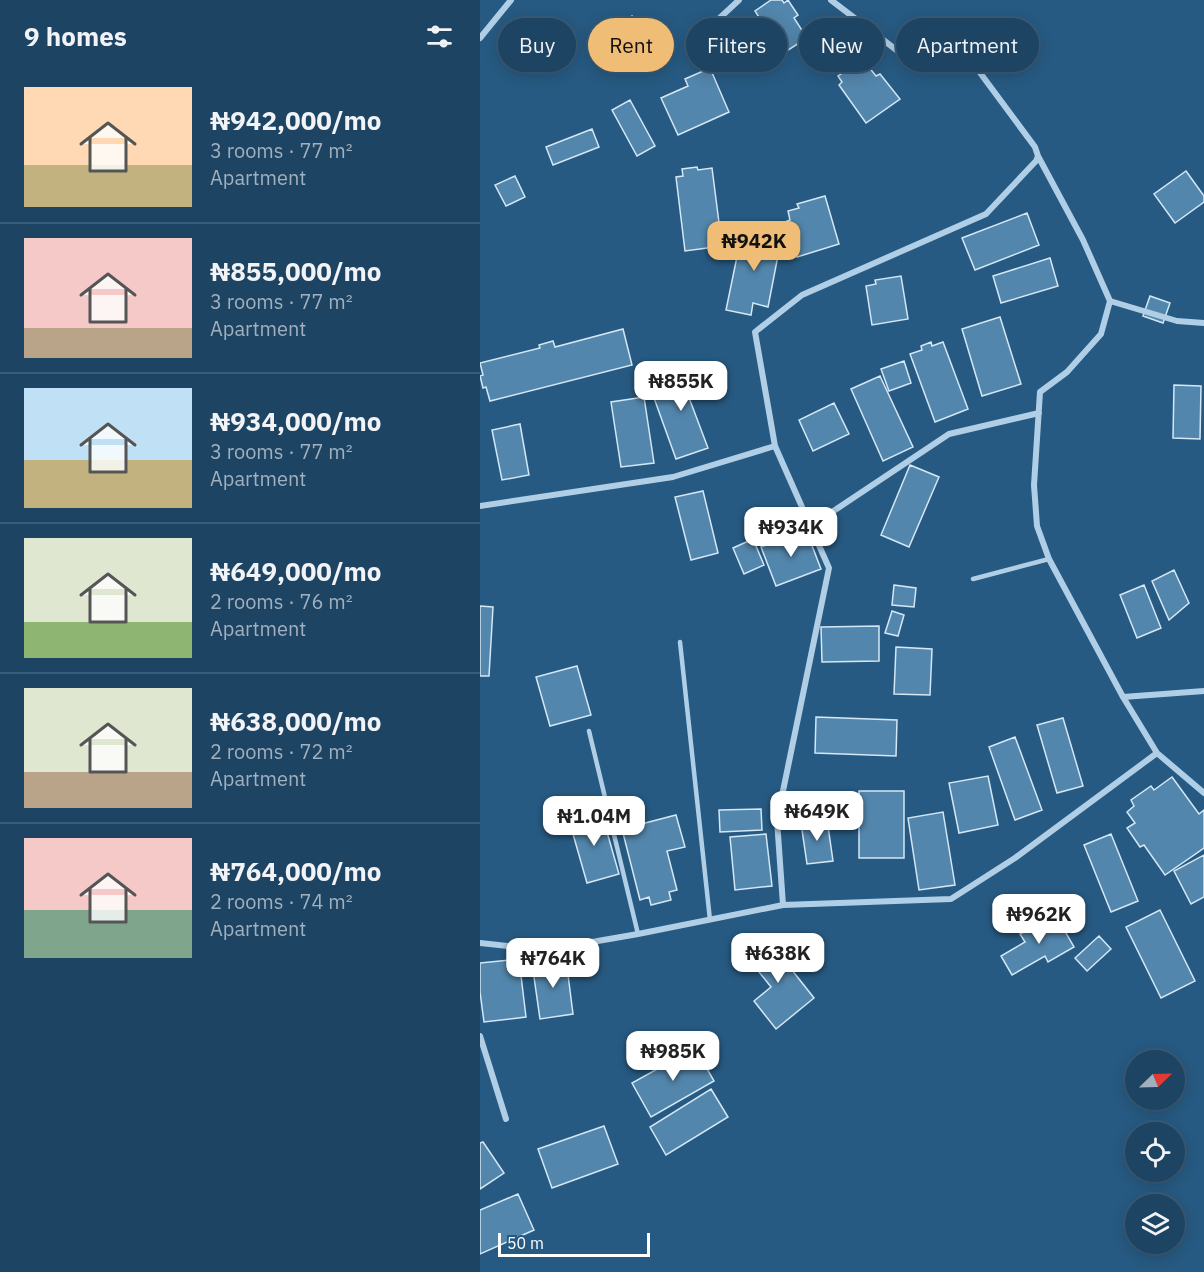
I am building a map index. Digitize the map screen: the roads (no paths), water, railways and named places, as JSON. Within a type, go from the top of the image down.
[{"type":"street","points":[[480,38],[511,0]]},
{"type":"street","points":[[720,18],[739,0]]},
{"type":"street","points":[[831,0],[920,68],[968,63],[978,70],[1035,147],[1083,240],[1110,301],[1101,334],[1066,372],[1040,392],[1034,485],[1037,526],[1049,559],[1157,753],[1204,793]]},
{"type":"street","points":[[783,905],[777,820],[829,568],[775,446],[755,332],[802,295],[986,214],[1036,161],[1038,156]]},
{"type":"street","points":[[1110,301],[1178,321],[1204,324]]},
{"type":"street","points":[[811,526],[949,434],[1039,413]]},
{"type":"street","points":[[480,506],[673,477],[775,446]]},
{"type":"street","points":[[1124,697],[1204,691]]},
{"type":"street","points":[[480,943],[546,950],[783,905],[951,899],[1015,858],[1157,753]]},
{"type":"street","points":[[480,1036],[506,1119]]},
{"type":"lane","points":[[973,579],[1049,559]]},
{"type":"lane","points":[[680,642],[710,920]]},
{"type":"lane","points":[[589,731],[638,934]]}]
